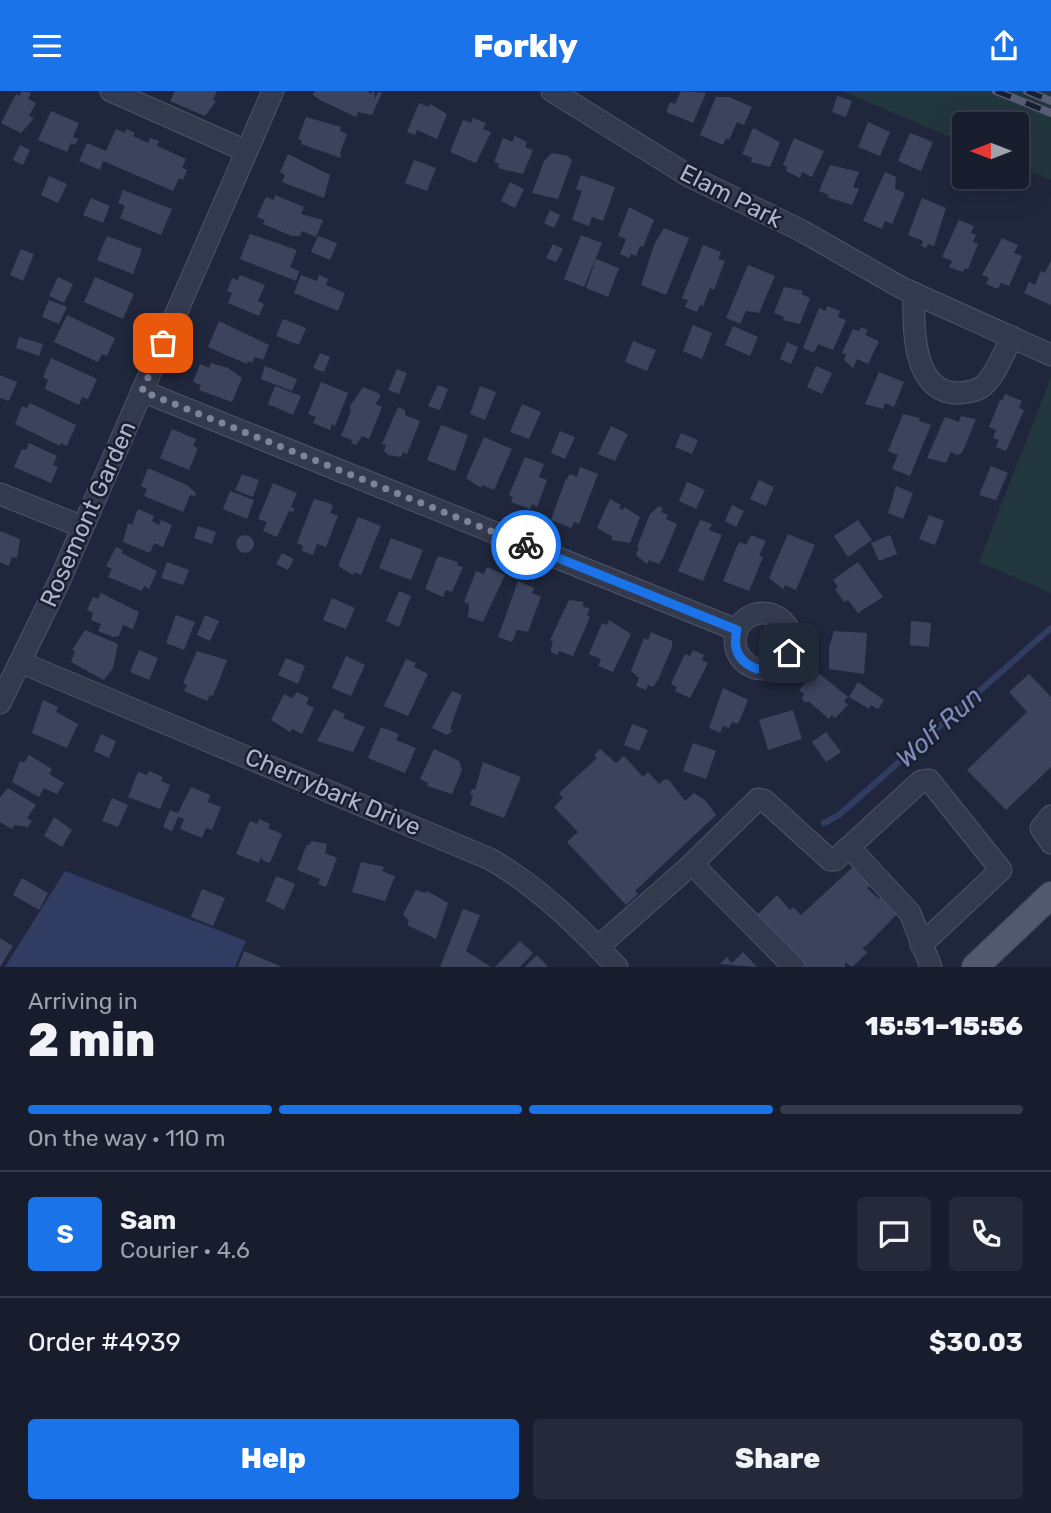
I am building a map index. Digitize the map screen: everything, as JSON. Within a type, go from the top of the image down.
[{"type":"main road","points":[[975,967],[1051,895]]},
{"type":"street","points":[[111,91],[246,151]]},
{"type":"street","name":"Rosemont Garden","points":[[0,703],[22,663],[83,527],[273,91]]},
{"type":"street","name":"Elam Park","points":[[552,91],[689,176],[802,232],[914,293],[1051,355]]},
{"type":"street","points":[[914,293],[918,357],[936,387],[950,393],[971,392],[985,385],[1012,337]]},
{"type":"street","points":[[142,391],[737,630]]},
{"type":"street","points":[[0,494],[83,527]]},
{"type":"street","name":"Cherrybark Drive","points":[[22,663],[490,859],[530,884],[617,967]]},
{"type":"street","points":[[598,947],[692,864],[758,799],[764,800],[830,860],[835,860],[925,779],[1001,866],[1000,873],[921,945]]},
{"type":"street","points":[[1051,816],[1041,828],[1051,843]]},
{"type":"street","points":[[849,847],[910,913],[931,967]]},
{"type":"street","points":[[692,864],[794,967]]},
{"type":"shaded area","points":[[842,91],[1051,91],[1051,180],[1029,171],[1029,112],[952,112],[952,138]]},
{"type":"shaded area","points":[[1051,377],[1051,593],[979,562]]},
{"type":"water","points":[[65,871],[246,941],[235,967],[5,967]]},
{"type":"building","points":[[22,91],[31,93],[28,99],[36,103],[29,116],[34,118],[21,133],[1,123],[16,94],[19,96]]},
{"type":"building","points":[[175,91],[217,91],[213,100],[216,101],[205,116],[170,101]]},
{"type":"building","points":[[315,91],[368,91],[370,94],[374,91],[375,99],[378,92],[382,93],[372,115],[358,112],[356,117],[320,100],[313,95]]},
{"type":"building","points":[[681,91],[706,93],[693,123],[666,112],[670,102],[675,104]]},
{"type":"building","points":[[837,96],[852,101],[846,117],[832,112]]},
{"type":"building","points":[[716,97],[729,97],[752,107],[744,125],[737,122],[729,140],[726,138],[723,145],[700,135]]},
{"type":"building","points":[[419,103],[429,107],[430,104],[447,114],[437,139],[417,130],[415,135],[407,132]]},
{"type":"building","points":[[51,111],[79,123],[73,137],[78,139],[75,145],[71,143],[67,152],[38,140]]},
{"type":"building","points":[[306,117],[341,127],[340,131],[347,134],[340,153],[341,158],[301,144],[302,140],[298,139]]},
{"type":"building","points":[[473,118],[486,123],[483,129],[491,132],[476,163],[450,152],[463,120],[471,123]]},
{"type":"building","points":[[868,122],[890,132],[880,156],[858,147]]},
{"type":"building","points":[[753,128],[780,142],[770,167],[751,162],[752,158],[742,154]]},
{"type":"building","points":[[116,129],[125,133],[126,129],[135,133],[133,136],[148,143],[150,138],[159,141],[157,146],[186,159],[182,168],[187,170],[183,180],[179,178],[173,191],[103,161],[100,170],[79,161],[87,143],[106,151]]},
{"type":"building","points":[[910,133],[933,142],[921,171],[898,161]]},
{"type":"building","points":[[515,136],[527,142],[525,147],[533,150],[523,174],[498,168],[499,164],[494,162],[503,138],[512,142]]},
{"type":"building","points":[[794,138],[824,151],[812,177],[802,172],[800,178],[786,171],[787,167],[783,165]]},
{"type":"building","points":[[20,145],[30,150],[23,165],[13,160]]},
{"type":"building","points":[[552,153],[568,156],[572,160],[558,199],[532,193],[544,161]]},
{"type":"building","points":[[288,154],[330,175],[324,198],[282,182],[285,175],[280,172]]},
{"type":"building","points":[[414,160],[436,168],[427,191],[405,183]]},
{"type":"building","points":[[830,165],[859,172],[853,187],[859,189],[852,205],[827,197],[829,195],[819,191]]},
{"type":"building","points":[[885,172],[896,177],[895,189],[905,193],[892,224],[885,221],[882,229],[863,221]]},
{"type":"building","points":[[581,175],[615,187],[603,221],[592,217],[589,226],[572,220],[582,191],[576,189]]},
{"type":"building","points":[[49,176],[67,184],[58,203],[41,195]]},
{"type":"building","points":[[510,182],[524,189],[515,208],[501,201]]},
{"type":"building","points":[[123,190],[172,209],[161,235],[120,218],[125,206],[118,203]]},
{"type":"building","points":[[275,195],[304,207],[301,214],[323,220],[316,237],[302,231],[300,236],[292,236],[263,224],[265,220],[257,217],[266,197],[274,200]]},
{"type":"building","points":[[91,198],[110,206],[103,223],[83,215]]},
{"type":"building","points":[[922,198],[946,208],[934,246],[928,244],[926,248],[921,246],[923,241],[908,235]]},
{"type":"building","points":[[629,207],[654,220],[643,247],[640,246],[636,256],[631,254],[629,258],[620,254],[626,239],[618,236]]},
{"type":"building","points":[[550,210],[560,215],[554,228],[544,223]]},
{"type":"building","points":[[959,220],[974,226],[971,233],[976,235],[973,242],[978,244],[968,269],[965,268],[963,272],[949,267],[952,261],[942,257]]},
{"type":"building","points":[[664,228],[689,238],[666,295],[641,285],[654,245]]},
{"type":"building","points":[[250,234],[297,250],[290,267],[299,271],[296,281],[240,259]]},
{"type":"building","points":[[581,235],[602,243],[584,287],[564,279]]},
{"type":"building","points":[[107,236],[142,249],[133,274],[97,260]]},
{"type":"building","points":[[318,236],[337,243],[330,260],[311,252]]},
{"type":"building","points":[[1002,238],[1018,245],[1014,253],[1022,256],[1009,286],[1001,283],[998,289],[986,284],[989,278],[982,275]]},
{"type":"building","points":[[553,244],[563,249],[556,262],[546,258]]},
{"type":"building","points":[[703,245],[721,252],[718,259],[725,261],[714,290],[710,288],[703,306],[700,305],[697,312],[685,307],[688,300],[682,298]]},
{"type":"building","points":[[21,249],[34,254],[23,281],[10,275]]},
{"type":"building","points":[[596,259],[619,268],[608,297],[586,288]]},
{"type":"building","points":[[1051,260],[1051,305],[1024,293],[1029,282],[1035,285],[1041,271],[1045,273]]},
{"type":"building","points":[[748,265],[775,276],[759,313],[746,311],[740,324],[726,318]]},
{"type":"building","points":[[240,275],[265,285],[258,301],[264,304],[259,316],[228,303],[232,293],[227,291],[232,278],[238,280]]},
{"type":"building","points":[[301,275],[317,281],[319,275],[328,279],[326,285],[345,293],[338,311],[294,293]]},
{"type":"building","points":[[58,277],[73,284],[64,303],[49,296]]},
{"type":"building","points":[[95,277],[134,294],[123,319],[84,302]]},
{"type":"building","points":[[784,287],[803,291],[801,294],[810,298],[800,324],[783,320],[784,317],[774,313]]},
{"type":"building","points":[[49,300],[67,307],[59,324],[42,317]]},
{"type":"building","points":[[827,306],[840,311],[838,317],[846,320],[833,350],[818,344],[814,353],[803,348],[819,308],[825,311]]},
{"type":"building","points":[[67,315],[115,338],[107,356],[102,354],[98,362],[54,342]]},
{"type":"building","points":[[283,319],[306,328],[299,345],[276,336]]},
{"type":"building","points":[[219,321],[269,345],[263,360],[255,357],[252,363],[248,361],[247,364],[208,347]]},
{"type":"building","points":[[693,325],[712,333],[702,359],[683,351]]},
{"type":"building","points":[[733,326],[758,337],[750,356],[725,345]]},
{"type":"building","points":[[861,327],[868,330],[865,335],[879,341],[868,364],[857,359],[853,368],[844,360],[846,354],[842,353],[853,329],[859,331]]},
{"type":"building","points":[[19,337],[43,344],[39,356],[16,348]]},
{"type":"building","points":[[633,341],[656,350],[647,371],[625,362]]},
{"type":"building","points":[[787,342],[798,347],[791,364],[780,359]]},
{"type":"building","points":[[320,353],[330,357],[324,372],[313,368]]},
{"type":"building","points":[[51,358],[97,379],[88,399],[82,397],[79,405],[45,389],[48,380],[43,377]]},
{"type":"building","points":[[211,363],[228,368],[242,378],[232,402],[199,390],[201,385],[193,382],[200,364],[209,368]]},
{"type":"building","points":[[265,366],[297,379],[292,391],[261,379]]},
{"type":"building","points":[[816,366],[832,373],[822,394],[807,387]]},
{"type":"building","points":[[397,369],[407,373],[399,394],[388,390]]},
{"type":"building","points":[[879,372],[904,382],[894,407],[885,403],[883,409],[865,404]]},
{"type":"building","points":[[0,375],[17,382],[9,401],[0,398]]},
{"type":"building","points":[[321,382],[348,393],[335,426],[332,424],[330,430],[313,423],[316,417],[308,414]]},
{"type":"building","points":[[438,385],[448,389],[440,410],[428,406]]},
{"type":"building","points":[[275,386],[301,396],[293,415],[268,404]]},
{"type":"building","points":[[480,386],[496,392],[485,420],[470,414]]},
{"type":"building","points":[[363,387],[381,396],[375,404],[382,407],[369,439],[362,436],[356,445],[351,443],[352,440],[341,436],[351,411],[350,406]]},
{"type":"building","points":[[1005,394],[1022,401],[1019,408],[1024,410],[1006,451],[996,447],[999,440],[993,438],[996,430],[989,427]]},
{"type":"building","points":[[30,403],[76,425],[67,446],[61,443],[60,446],[15,424],[22,406],[27,408]]},
{"type":"building","points":[[522,404],[541,412],[529,439],[510,432]]},
{"type":"building","points":[[398,407],[405,410],[405,415],[420,421],[407,454],[403,452],[401,457],[388,455],[384,451],[386,445],[382,444]]},
{"type":"building","points":[[903,414],[920,418],[919,421],[931,425],[910,476],[892,469],[898,455],[888,451]]},
{"type":"building","points":[[961,416],[976,419],[962,453],[957,455],[951,452],[946,463],[927,458],[945,417],[959,422]]},
{"type":"building","points":[[441,425],[468,435],[455,471],[427,460]]},
{"type":"building","points":[[611,426],[628,434],[615,461],[598,454]]},
{"type":"building","points":[[172,429],[196,439],[193,446],[198,448],[189,470],[160,458]]},
{"type":"building","points":[[560,431],[575,437],[565,459],[551,453]]},
{"type":"building","points":[[681,433],[698,440],[692,454],[675,447]]},
{"type":"building","points":[[484,437],[512,449],[494,490],[482,485],[481,488],[466,478]]},
{"type":"building","points":[[29,443],[57,456],[53,465],[58,467],[51,483],[14,467],[22,449],[26,450]]},
{"type":"building","points":[[525,457],[544,464],[539,477],[547,480],[537,507],[532,504],[530,509],[511,502],[513,497],[509,495]]},
{"type":"building","points":[[991,466],[1008,473],[996,500],[979,495]]},
{"type":"building","points":[[580,467],[598,474],[579,524],[574,522],[571,528],[551,520],[565,481],[570,474],[577,477]]},
{"type":"building","points":[[148,468],[187,485],[196,493],[195,496],[190,495],[183,512],[144,496],[147,489],[141,486]]},
{"type":"building","points":[[242,474],[259,480],[253,497],[235,490]]},
{"type":"building","points":[[759,480],[774,487],[766,506],[750,499]]},
{"type":"building","points":[[687,482],[705,490],[696,509],[679,501]]},
{"type":"building","points":[[273,483],[297,493],[291,507],[295,509],[293,512],[289,511],[277,537],[263,531],[267,522],[258,519]]},
{"type":"building","points":[[896,486],[913,493],[903,519],[888,513]]},
{"type":"building","points":[[230,491],[254,500],[247,519],[223,509]]},
{"type":"building","points":[[314,499],[329,503],[333,506],[330,513],[338,516],[326,547],[317,544],[313,555],[302,551],[303,546],[297,543]]},
{"type":"building","points":[[610,499],[621,505],[619,509],[623,510],[624,507],[640,517],[630,543],[611,540],[613,537],[597,528]]},
{"type":"building","points":[[732,505],[744,511],[736,527],[725,521]]},
{"type":"building","points":[[659,506],[663,508],[661,512],[668,515],[666,519],[677,524],[659,564],[649,560],[647,564],[636,555],[639,548],[637,547],[650,514]]},
{"type":"building","points":[[138,509],[154,516],[152,521],[159,525],[161,520],[172,525],[163,547],[154,543],[150,553],[123,542],[128,523],[132,525]]},
{"type":"building","points":[[929,515],[944,521],[935,545],[919,539]]},
{"type":"building","points":[[358,517],[381,526],[361,575],[354,572],[353,575],[338,566]]},
{"type":"building","points":[[700,520],[712,524],[709,530],[722,535],[703,581],[678,571]]},
{"type":"building","points":[[858,520],[872,540],[848,557],[834,536]]},
{"type":"building","points":[[198,526],[216,532],[212,544],[194,538]]},
{"type":"building","points":[[0,531],[20,539],[17,558],[12,557],[9,566],[0,562]]},
{"type":"building","points":[[788,534],[815,545],[796,590],[785,585],[783,589],[769,578]]},
{"type":"building","points":[[245,535],[251,538],[254,544],[251,550],[245,553],[239,550],[236,544],[239,538]]},
{"type":"building","points":[[751,535],[766,541],[759,556],[763,557],[749,591],[723,581],[737,546],[740,542],[746,545]]},
{"type":"building","points":[[890,535],[897,554],[879,561],[871,543]]},
{"type":"building","points":[[391,538],[423,550],[411,580],[379,568]]},
{"type":"building","points":[[116,547],[123,550],[121,553],[157,571],[149,589],[144,586],[142,591],[108,577],[112,569],[106,566]]},
{"type":"building","points":[[282,553],[294,559],[288,570],[276,564]]},
{"type":"building","points":[[438,556],[458,562],[457,565],[463,567],[452,592],[446,590],[443,597],[425,589]]},
{"type":"building","points":[[167,562],[189,570],[183,585],[161,578]]},
{"type":"building","points":[[858,562],[883,597],[858,613],[848,600],[844,602],[835,589],[838,587],[833,580]]},
{"type":"building","points":[[487,567],[505,575],[483,622],[468,617],[469,604],[464,602],[476,571],[484,574]]},
{"type":"building","points":[[518,581],[534,588],[532,593],[541,597],[528,632],[517,630],[512,642],[498,637]]},
{"type":"building","points":[[399,591],[411,596],[399,627],[386,621]]},
{"type":"building","points":[[101,593],[139,612],[133,629],[123,625],[119,636],[113,637],[98,631],[101,624],[91,620],[93,613],[87,610],[93,597],[98,599]]},
{"type":"building","points":[[332,598],[355,608],[346,629],[323,620]]},
{"type":"building","points":[[569,600],[584,602],[582,606],[590,609],[587,615],[590,617],[573,656],[559,651],[558,655],[551,652],[553,641],[550,640]]},
{"type":"building","points":[[176,615],[195,622],[184,650],[166,643]]},
{"type":"building","points":[[205,615],[219,621],[210,641],[197,635]]},
{"type":"building","points":[[609,620],[631,634],[613,672],[598,666],[601,659],[589,654],[602,623],[607,625]]},
{"type":"building","points":[[911,621],[931,623],[929,647],[910,645]]},
{"type":"building","points":[[85,630],[118,644],[113,668],[104,680],[71,662],[75,651],[72,650]]},
{"type":"building","points":[[834,631],[867,633],[864,674],[829,669],[829,648]]},
{"type":"building","points":[[651,632],[672,641],[672,647],[658,680],[653,687],[648,685],[646,690],[636,686],[639,678],[631,671],[644,638],[648,640]]},
{"type":"building","points":[[139,650],[158,658],[149,680],[130,672]]},
{"type":"building","points":[[693,650],[704,655],[702,660],[708,663],[690,698],[675,691],[677,687],[671,684],[685,654],[690,656]]},
{"type":"building","points":[[197,651],[227,660],[213,696],[210,695],[207,701],[184,691],[187,685],[183,683]]},
{"type":"building","points":[[346,656],[365,665],[351,696],[332,688]]},
{"type":"building","points":[[286,658],[305,666],[298,684],[278,675]]},
{"type":"building","points":[[406,659],[416,663],[414,667],[428,674],[408,716],[384,706]]},
{"type":"building","points":[[816,671],[848,697],[844,701],[848,705],[835,718],[832,715],[829,719],[802,699],[804,694],[799,690]]},
{"type":"building","points":[[1029,674],[1051,697],[1051,767],[1006,810],[967,770],[1027,712],[1009,692]]},
{"type":"building","points":[[858,682],[884,700],[878,709],[871,705],[869,709],[849,697]]},
{"type":"building","points":[[723,688],[748,700],[738,724],[732,722],[729,728],[723,726],[720,733],[709,728]]},
{"type":"building","points":[[452,691],[462,695],[450,729],[453,730],[447,735],[432,728]]},
{"type":"building","points":[[297,692],[309,698],[306,704],[314,708],[302,734],[292,729],[290,732],[271,720],[284,694],[292,698]]},
{"type":"building","points":[[43,700],[58,707],[56,712],[78,724],[67,748],[32,733]]},
{"type":"building","points":[[334,709],[345,714],[343,718],[365,727],[353,752],[317,741]]},
{"type":"building","points":[[793,710],[802,739],[768,750],[759,720]]},
{"type":"building","points":[[632,724],[648,730],[639,751],[624,745]]},
{"type":"building","points":[[381,727],[399,734],[396,740],[416,748],[405,773],[368,758]]},
{"type":"building","points":[[826,732],[841,752],[826,762],[812,742]]},
{"type":"building","points":[[101,734],[116,741],[109,758],[94,751]]},
{"type":"building","points":[[693,743],[716,751],[706,779],[683,771]]},
{"type":"building","points":[[434,749],[459,761],[462,770],[452,794],[427,786],[428,783],[420,779]]},
{"type":"building","points":[[600,749],[616,763],[624,756],[643,777],[648,772],[659,784],[665,779],[669,780],[685,801],[694,793],[705,800],[716,815],[635,891],[638,894],[626,905],[567,842],[578,832],[554,807],[563,798],[559,793],[597,758],[594,755]]},
{"type":"building","points":[[29,755],[52,769],[49,774],[64,783],[57,794],[44,788],[39,797],[12,782],[20,761],[24,763]]},
{"type":"building","points":[[483,762],[521,777],[504,818],[470,805],[473,796],[470,794],[472,789],[475,790]]},
{"type":"building","points":[[149,771],[163,777],[161,781],[170,785],[160,809],[128,797],[138,772],[147,775]]},
{"type":"building","points":[[191,787],[210,795],[208,802],[221,807],[212,830],[206,828],[202,838],[180,829],[184,819],[178,817],[172,831],[163,827],[170,810],[178,813]]},
{"type":"building","points":[[8,788],[36,805],[27,818],[32,821],[28,827],[14,825],[12,829],[0,822],[0,797]]},
{"type":"building","points":[[112,798],[128,805],[118,827],[102,821]]},
{"type":"building","points":[[54,817],[72,830],[62,847],[44,836]]},
{"type":"building","points":[[259,819],[270,824],[268,828],[282,834],[270,863],[262,860],[262,855],[259,863],[236,854],[250,821],[257,824]]},
{"type":"building","points":[[311,841],[327,844],[325,853],[337,858],[326,887],[318,884],[320,879],[297,870],[307,844],[309,846]]},
{"type":"building","points":[[361,862],[384,867],[382,871],[395,876],[385,901],[352,892]]},
{"type":"building","points":[[853,867],[871,885],[867,888],[879,899],[882,896],[898,913],[862,947],[867,953],[852,967],[845,962],[845,967],[806,967],[757,915],[777,895],[790,910],[793,907],[801,915]]},
{"type":"building","points":[[276,876],[295,884],[284,910],[266,901]]},
{"type":"building","points":[[22,878],[48,893],[39,910],[13,895]]},
{"type":"building","points":[[202,889],[225,898],[213,926],[191,917]]},
{"type":"building","points":[[416,890],[425,893],[427,891],[448,903],[436,939],[407,925],[409,921],[403,914]]},
{"type":"building","points":[[463,909],[480,915],[466,951],[491,967],[440,967]]},
{"type":"building","points":[[0,938],[13,946],[0,967]]},
{"type":"building","points":[[520,941],[533,953],[520,967],[495,967]]},
{"type":"building","points":[[244,951],[282,967],[238,967]]},
{"type":"building","points":[[743,952],[757,967],[720,964],[727,957],[732,963]]},
{"type":"building","points":[[537,955],[548,967],[525,967]]},
{"type":"waterway","name":"Wolf Run","points":[[824,823],[839,815],[1051,628]]},
{"type":"railway","points":[[996,91],[1051,113]]},
{"type":"railway","points":[[1027,91],[1051,101]]},
{"type":"way so far","points":[[163,343],[142,391],[526,545]]},
{"type":"route","points":[[526,545],[737,630],[734,640],[736,650],[747,665],[766,670],[776,667],[789,653]]}]
